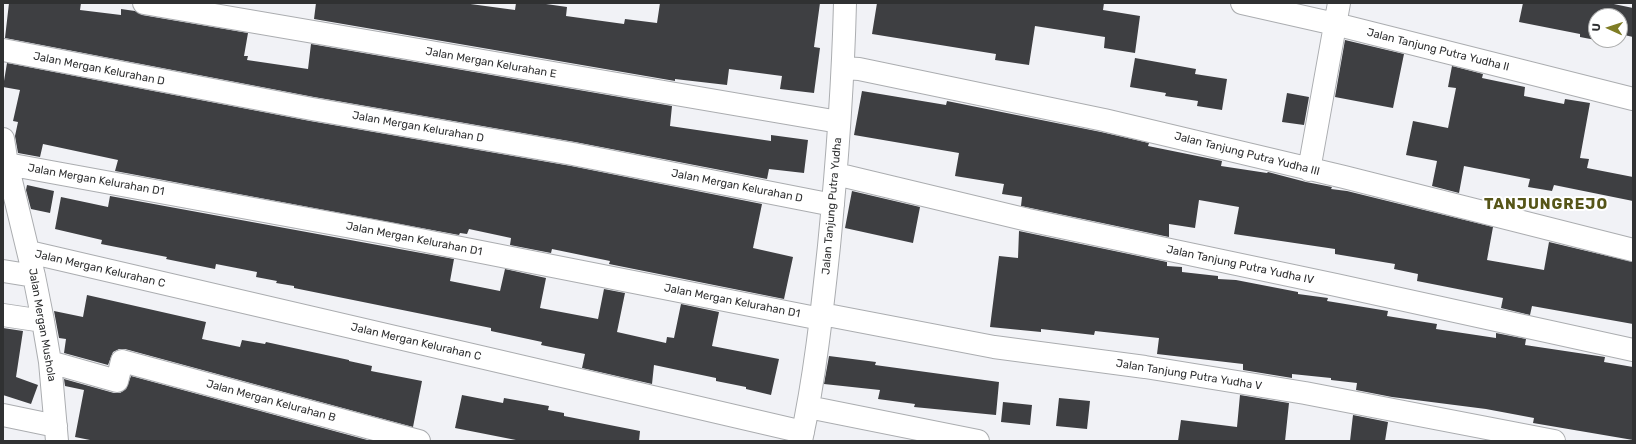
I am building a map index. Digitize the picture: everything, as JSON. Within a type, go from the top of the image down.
[{"type":"street","name":"Jalan Mergan Kelurahan E","points":[[144,3],[839,122]]},
{"type":"street","name":"Jalan Tanjung Putra Yudha","points":[[802,437],[822,316],[833,205],[841,176],[839,122],[851,69],[846,3]]},
{"type":"street","name":"Jalan Tanjung Putra Yudha II","points":[[1242,3],[1335,24],[1633,99]]},
{"type":"street","points":[[1309,170],[1339,3]]},
{"type":"street","name":"Jalan Mergan Kelurahan D","points":[[3,50],[312,109],[573,154],[833,205]]},
{"type":"street","name":"Jalan Tanjung Putra Yudha III","points":[[851,69],[1104,120],[1633,250]]},
{"type":"street","name":"Jalan Mergan Mushola","points":[[3,139],[7,164],[29,252],[43,321],[60,436]]},
{"type":"street","name":"Jalan Mergan Kelurahan D1","points":[[7,164],[398,235],[822,316]]},
{"type":"street","name":"Jalan Tanjung Putra Yudha IV","points":[[841,176],[1028,220],[1633,350]]},
{"type":"street","name":"Jalan Mergan Kelurahan C","points":[[29,252],[802,437]]},
{"type":"street","points":[[3,271],[34,276]]},
{"type":"street","points":[[3,315],[43,321]]},
{"type":"street","name":"Jalan Tanjung Putra Yudha V","points":[[822,316],[994,347],[1144,367],[1305,393],[1554,441]]},
{"type":"street","name":"Jalan Mergan Kelurahan B","points":[[50,362],[117,381],[122,361],[419,441]]},
{"type":"street","points":[[808,407],[955,439],[978,441]]},
{"type":"street","points":[[3,415],[60,436]]},
{"type":"building","points":[[9,3],[81,3],[80,10],[121,15],[121,9],[135,11],[142,15],[248,33],[244,56],[248,56],[247,60],[308,69],[311,44],[672,106],[670,126],[771,141],[771,135],[808,140],[804,173],[769,169],[767,179],[575,142],[314,97],[5,38]]},
{"type":"building","points":[[316,3],[463,3],[515,10],[516,3],[539,3],[567,7],[566,16],[624,24],[625,19],[657,23],[660,3],[820,3],[814,47],[820,48],[814,93],[780,89],[782,76],[729,69],[727,85],[675,79],[675,81],[314,19]]},
{"type":"building","points":[[877,3],[1104,3],[1103,10],[1140,16],[1135,53],[1104,48],[1105,37],[1035,26],[1029,65],[995,60],[996,54],[872,34]]},
{"type":"building","points":[[1523,3],[1609,3],[1633,8],[1633,37],[1628,36],[1628,8],[1588,8],[1588,39],[1580,37],[1580,34],[1519,22]]},
{"type":"building","points":[[1345,40],[1404,54],[1393,108],[1335,97]]},
{"type":"building","points":[[1135,58],[1196,69],[1195,74],[1227,79],[1222,110],[1197,106],[1198,101],[1165,96],[1166,93],[1130,87]]},
{"type":"building","points":[[7,63],[310,121],[571,166],[762,204],[753,248],[793,257],[784,299],[609,264],[610,261],[552,249],[551,253],[510,245],[511,238],[469,229],[467,234],[460,233],[459,235],[115,171],[118,160],[43,144],[40,157],[18,153],[15,136],[18,122],[13,121],[20,90],[3,87]]},
{"type":"building","points":[[1452,66],[1483,74],[1482,78],[1525,87],[1524,96],[1564,104],[1565,99],[1590,103],[1580,158],[1589,159],[1587,168],[1633,177],[1633,201],[1554,185],[1552,191],[1528,187],[1530,179],[1464,166],[1459,193],[1432,186],[1437,161],[1406,155],[1413,121],[1448,128],[1456,88],[1448,87]]},
{"type":"building","points":[[862,91],[946,105],[947,101],[1101,132],[1149,143],[1148,146],[1222,161],[1221,166],[1268,172],[1332,187],[1331,189],[1347,191],[1493,227],[1487,260],[1544,270],[1549,242],[1633,262],[1633,324],[1532,306],[1530,315],[1501,308],[1503,298],[1417,281],[1418,274],[1394,269],[1395,264],[1335,254],[1335,249],[1234,234],[1239,207],[1199,200],[1195,228],[1169,224],[1169,237],[1021,206],[1022,197],[1002,194],[1004,184],[955,176],[959,153],[854,135]]},
{"type":"building","points":[[1287,93],[1309,97],[1304,125],[1282,122]]},
{"type":"building","points":[[27,185],[54,191],[50,213],[31,209],[26,190]]},
{"type":"building","points":[[852,191],[920,207],[913,243],[845,228]]},
{"type":"building","points":[[110,196],[454,259],[450,281],[500,291],[505,269],[546,278],[540,308],[598,319],[604,289],[625,293],[617,332],[666,343],[667,337],[674,338],[681,304],[719,312],[712,346],[779,359],[771,395],[746,389],[746,387],[716,381],[716,378],[654,365],[652,384],[582,368],[585,354],[541,345],[542,342],[491,331],[491,328],[294,288],[294,286],[276,283],[277,281],[256,277],[257,272],[216,264],[215,269],[166,259],[167,257],[101,244],[102,240],[55,229],[61,197],[108,207]]},
{"type":"building","points":[[1019,231],[1167,262],[1167,266],[1182,267],[1182,272],[1218,276],[1218,279],[1236,280],[1298,292],[1298,294],[1328,298],[1327,301],[1388,311],[1387,316],[1437,324],[1436,329],[1496,338],[1496,333],[1526,339],[1525,345],[1605,357],[1604,362],[1633,367],[1633,440],[1533,423],[1534,418],[1486,409],[1392,397],[1356,390],[1357,383],[1331,380],[1331,378],[1292,374],[1292,378],[1243,370],[1243,364],[1157,354],[1159,338],[1095,331],[1094,335],[1041,329],[1041,332],[990,327],[999,256],[1018,258]]},
{"type":"building","points":[[87,295],[206,322],[202,339],[240,347],[242,340],[265,344],[266,342],[372,366],[371,371],[422,381],[413,427],[125,349],[119,349],[113,352],[108,365],[64,353],[66,339],[59,338],[54,311],[83,317]]},
{"type":"building","points":[[3,328],[23,331],[16,377],[38,385],[31,404],[3,395]]},
{"type":"building","points":[[829,356],[876,362],[875,365],[999,382],[996,415],[914,407],[915,404],[878,399],[880,390],[824,384]]},
{"type":"building","points":[[131,376],[371,441],[95,441],[75,437],[84,390],[65,386],[64,379],[114,393],[120,393],[126,389]]},
{"type":"building","points":[[462,395],[503,403],[504,398],[549,406],[548,410],[564,413],[564,416],[640,431],[639,441],[521,441],[455,428]]},
{"type":"building","points":[[1240,395],[1289,403],[1285,441],[1178,441],[1181,420],[1237,427]]},
{"type":"building","points":[[1059,398],[1090,401],[1087,429],[1056,426]]},
{"type":"building","points":[[1003,402],[1032,405],[1030,425],[1001,422]]},
{"type":"building","points":[[1353,415],[1388,422],[1385,441],[1350,441]]},
{"type":"district","name":"TANJUNGREJO","points":[[1546,205]]}]
